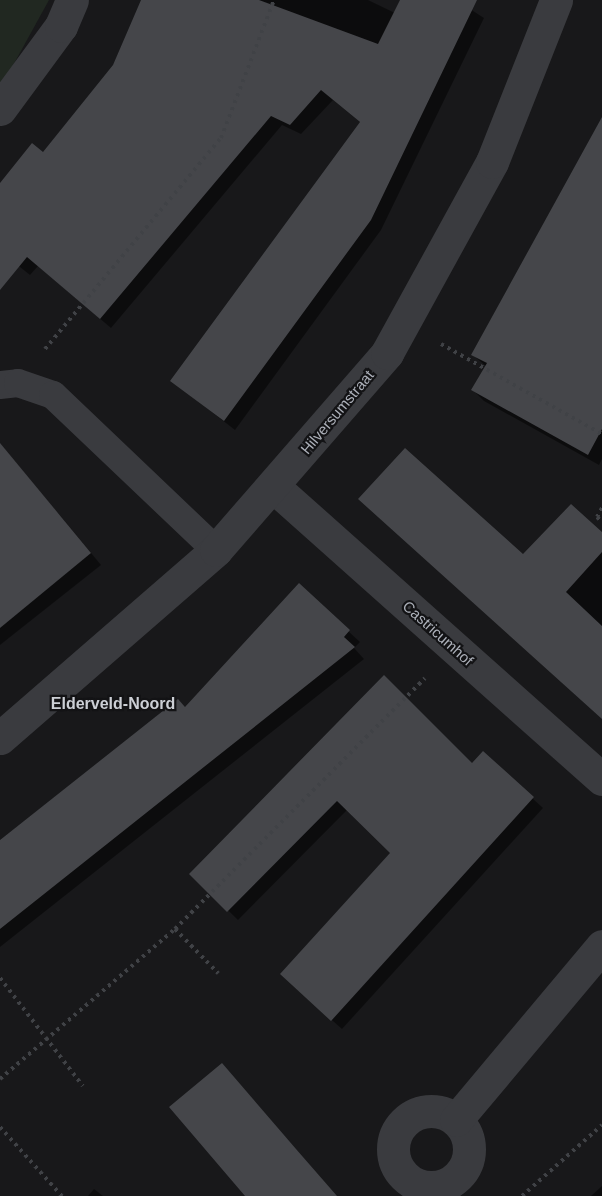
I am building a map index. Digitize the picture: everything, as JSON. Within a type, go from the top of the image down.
[{"type":"street","points":[[0,108],[61,26],[72,0]]},
{"type":"street","name":"Hilversumstraat","points":[[0,738],[216,549],[274,487],[387,353],[492,162],[556,0]]},
{"type":"street","name":"Castricumhof","points":[[274,487],[602,779]]},
{"type":"street","points":[[456,1120],[602,946]]},
{"type":"lane","points":[[9,384],[53,395],[216,549]]},
{"type":"path","points":[[9,384],[221,138],[274,0]]},
{"type":"path","points":[[404,323],[602,434]]},
{"type":"path","points":[[602,508],[597,517],[602,522]]},
{"type":"path","points":[[0,1079],[175,929],[455,648]]},
{"type":"path","points":[[175,929],[219,974]]},
{"type":"path","points":[[0,978],[83,1086]]},
{"type":"path","points":[[522,1196],[602,1125]]},
{"type":"path","points":[[0,1128],[62,1196]]},
{"type":"shaded area","points":[[0,0],[49,0],[0,89]]},
{"type":"building","points":[[141,0],[259,0],[378,44],[400,0],[477,0],[371,220],[224,421],[170,381],[360,122],[321,90],[290,125],[271,116],[100,319],[27,257],[0,290],[0,183],[32,143],[43,152],[113,65]]},
{"type":"building","points":[[602,117],[602,429],[588,455],[471,390],[487,363],[471,355]]},
{"type":"building","points":[[0,443],[91,553],[0,628]]},
{"type":"building","points":[[405,448],[523,554],[571,504],[602,532],[602,552],[566,592],[602,626],[602,719],[358,499]]},
{"type":"building","points":[[299,583],[350,630],[344,637],[355,647],[0,929],[0,840],[178,699],[185,707]]},
{"type":"building","points":[[384,675],[472,763],[483,751],[534,797],[331,1021],[280,974],[390,853],[337,801],[227,912],[189,874]]},
{"type":"building","points":[[222,1063],[337,1196],[245,1196],[169,1107]]},
{"type":"district","name":"Elderveld-Noord","points":[[113,704]]}]
